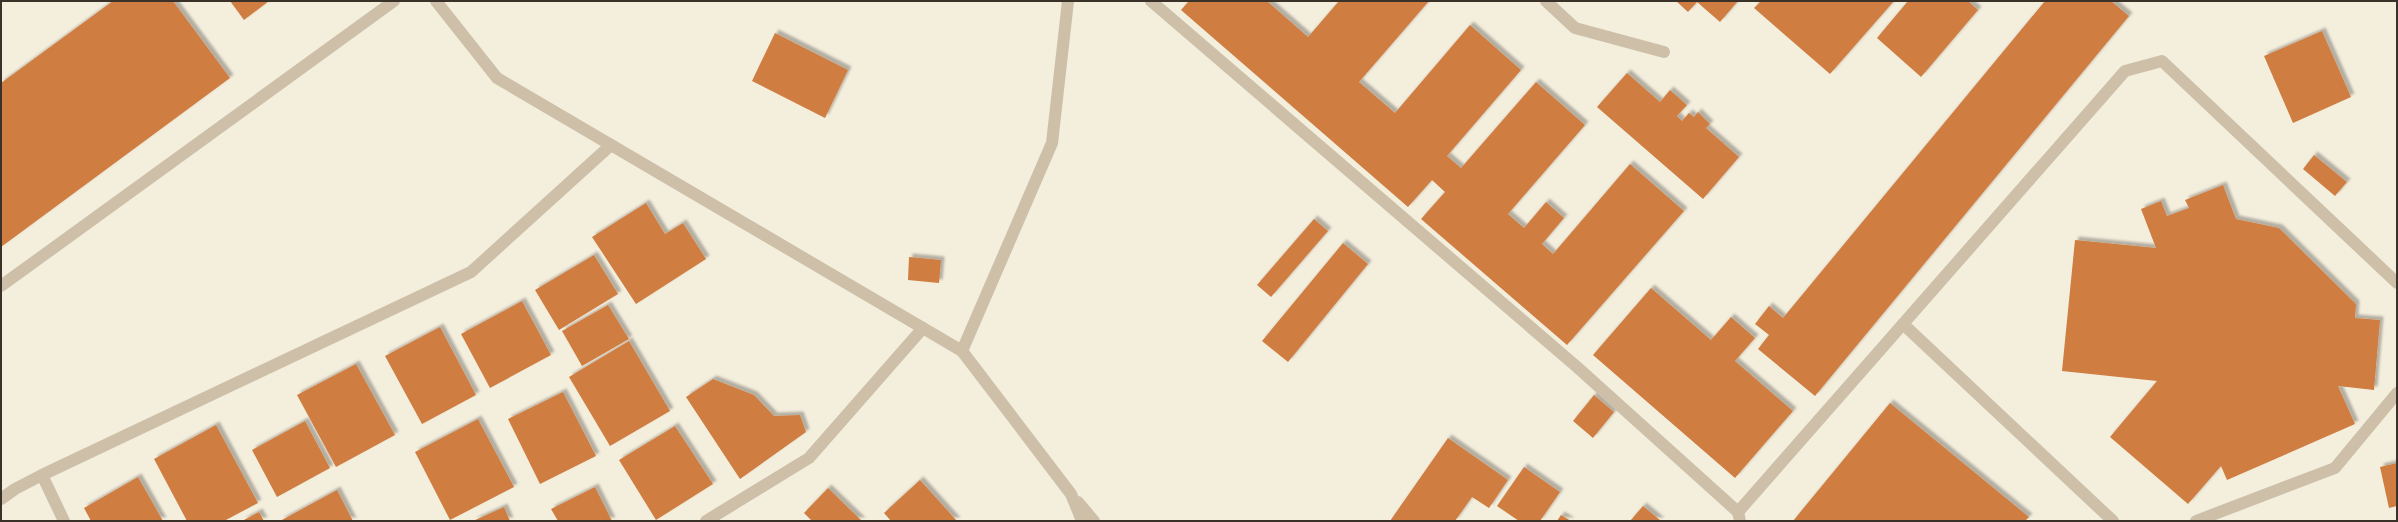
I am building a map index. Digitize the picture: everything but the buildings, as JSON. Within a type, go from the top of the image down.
[{"type":"street","points":[[1,286],[394,1]]},
{"type":"street","points":[[436,1],[497,78],[962,351],[1071,494],[1094,521]]},
{"type":"street","points":[[962,351],[1052,143],[1068,1]]},
{"type":"street","points":[[1151,1],[1577,367],[1739,516],[1903,324],[2125,71],[2162,61],[2397,283]]},
{"type":"street","points":[[1546,1],[1575,28],[1664,52]]},
{"type":"street","points":[[1,499],[15,489],[42,475],[470,272],[611,145]]},
{"type":"street","points":[[1903,324],[2113,521]]},
{"type":"street","points":[[706,521],[809,458],[923,328]]},
{"type":"street","points":[[2196,521],[2335,468],[2397,393]]},
{"type":"street","points":[[42,475],[64,521]]},
{"type":"street","points":[[1071,494],[1082,521]]}]
